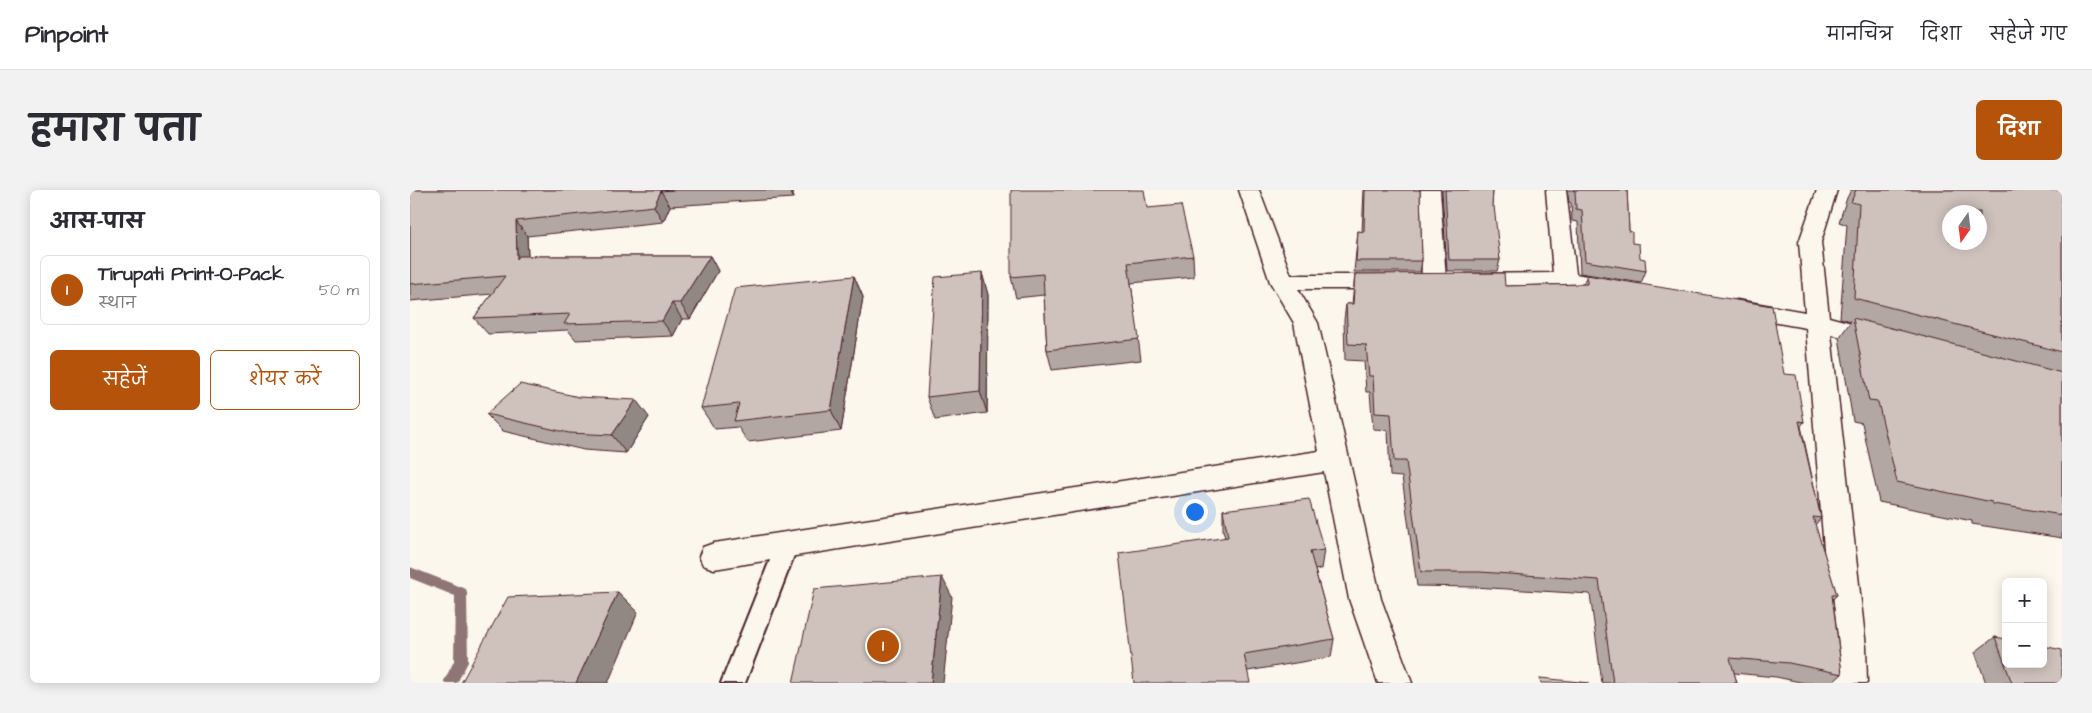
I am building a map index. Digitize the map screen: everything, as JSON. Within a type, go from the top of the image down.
[{"type":"street","points":[[1249,190],[1282,282],[1306,323],[1365,598],[1395,683]]},
{"type":"street","points":[[1430,190],[1434,281]]},
{"type":"street","points":[[1556,190],[1565,280]]},
{"type":"street","points":[[1827,190],[1810,242],[1848,637],[1850,683]]},
{"type":"street","points":[[1282,282],[1565,280],[1643,293]]},
{"type":"street","points":[[1711,304],[1817,322],[1903,345]]},
{"type":"street","points":[[714,556],[1335,459]]},
{"type":"lane","points":[[733,683],[788,545]]},
{"type":"building","points":[[410,190],[672,190],[661,191],[654,206],[516,221],[517,259],[519,256],[710,256],[680,303],[672,303],[662,321],[564,324],[570,314],[474,318],[505,276],[410,284]]},
{"type":"building","points":[[1011,190],[1144,190],[1147,208],[1181,205],[1193,256],[1128,263],[1139,339],[1047,350],[1043,274],[1011,277]]},
{"type":"building","points":[[1365,190],[1420,190],[1422,261],[1356,261],[1358,231],[1364,232]]},
{"type":"building","points":[[1445,190],[1493,190],[1492,206],[1494,206],[1500,260],[1449,260]]},
{"type":"building","points":[[1573,190],[1627,190],[1629,231],[1632,232],[1632,243],[1639,244],[1640,258],[1645,259],[1646,271],[1585,261],[1582,210],[1576,209],[1575,191]]},
{"type":"building","points":[[1856,190],[2062,190],[2062,352],[1854,298],[1859,204],[1851,202]]},
{"type":"building","points":[[982,273],[980,391],[927,397],[935,277]]},
{"type":"building","points":[[1504,273],[1505,286],[1587,284],[1587,275],[1772,306],[1784,374],[1796,375],[1804,422],[1799,421],[1821,518],[1813,517],[1837,595],[1832,595],[1842,674],[1789,663],[1730,658],[1737,683],[1613,683],[1599,580],[1480,572],[1421,572],[1406,461],[1394,461],[1391,414],[1375,413],[1373,376],[1369,376],[1366,345],[1348,344],[1346,304],[1353,304],[1355,274]]},
{"type":"building","points":[[854,276],[831,410],[734,421],[739,404],[701,408],[735,288]]},
{"type":"building","points":[[1853,318],[2062,373],[2062,515],[1993,504],[1992,502],[1897,482],[1878,402],[1869,401]]},
{"type":"building","points":[[520,384],[579,397],[636,400],[612,435],[569,433],[486,414]]},
{"type":"building","points":[[1309,499],[1324,550],[1310,552],[1334,639],[1244,654],[1250,683],[1134,683],[1119,553],[1228,537],[1223,510]]},
{"type":"building","points":[[942,577],[931,683],[793,683],[814,589]]},
{"type":"building","points":[[618,592],[576,683],[461,683],[508,597]]},
{"type":"building","points":[[1995,637],[2002,638],[2002,656]]},
{"type":"building","points":[[2047,647],[2062,650],[2062,683],[2012,683],[2006,668],[2047,668]]},
{"type":"building","points":[[1540,678],[1590,683],[1541,683]]},
{"type":"waterway","points":[[410,572],[461,593],[461,662],[450,683]]},
{"type":"place","name":"Tirupati Print-O-Pack","points":[[883,646]]}]
